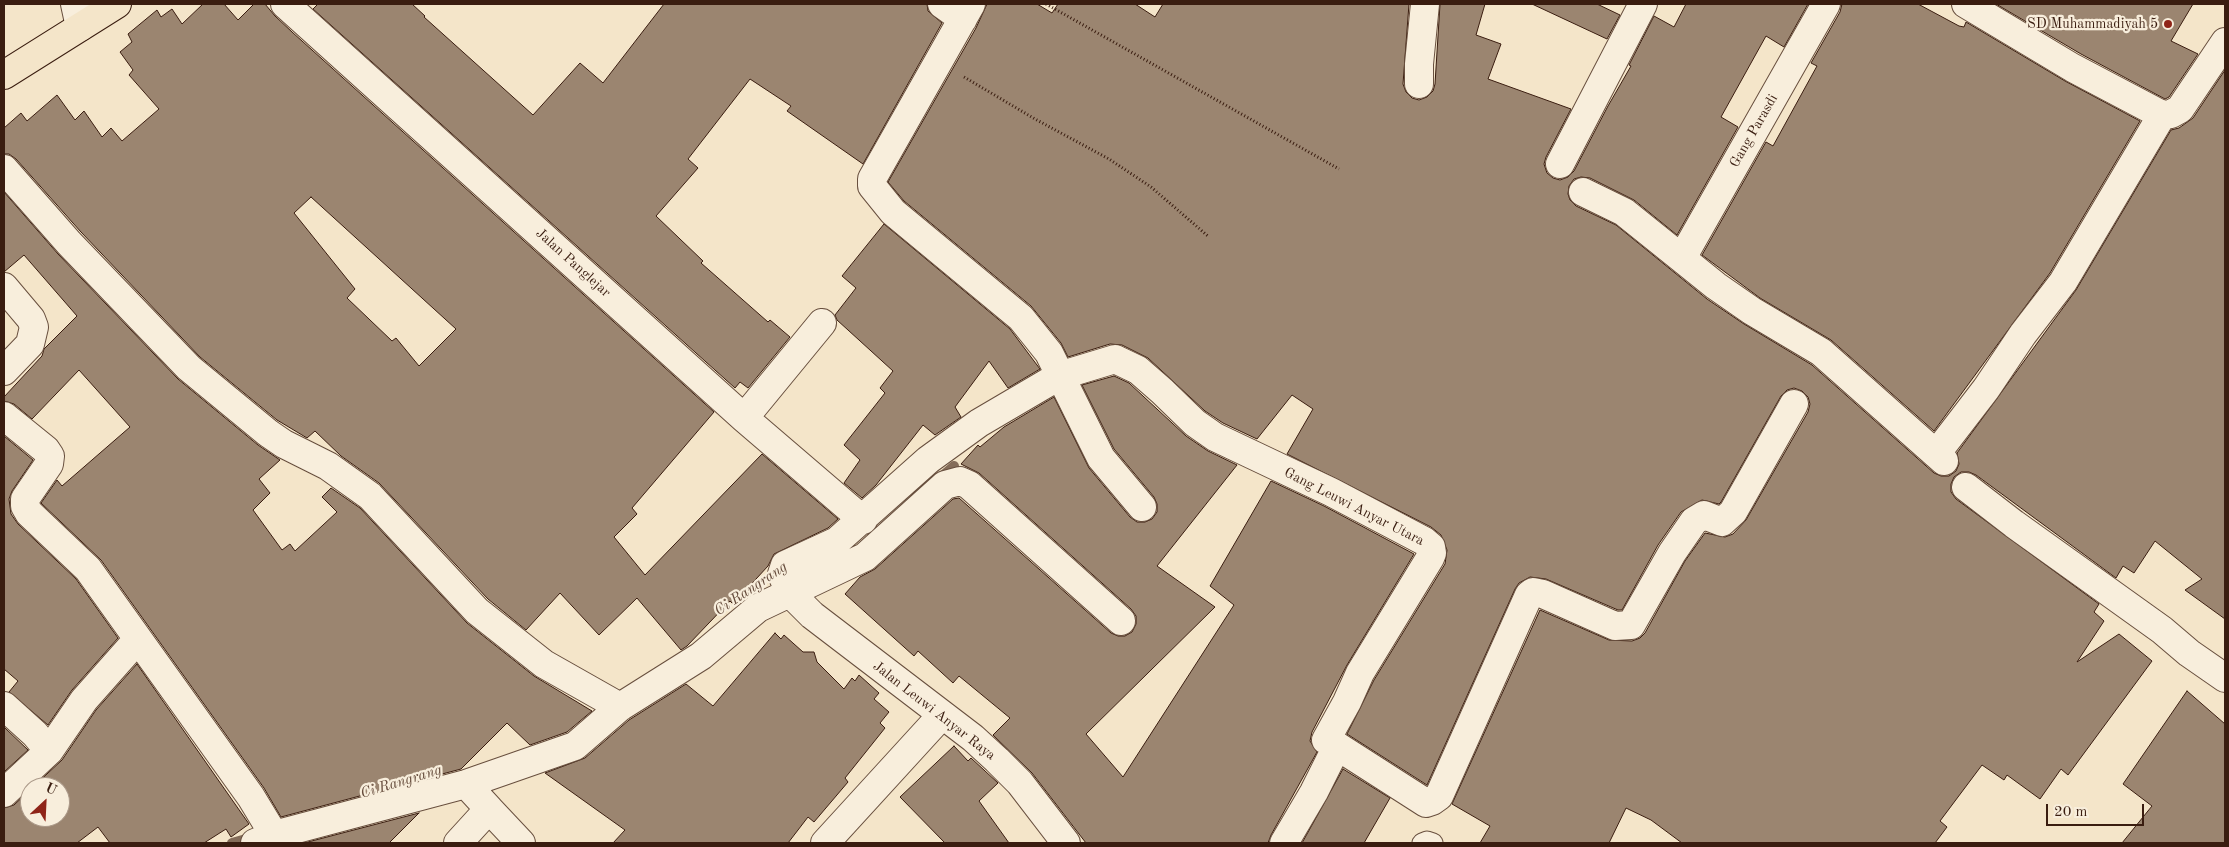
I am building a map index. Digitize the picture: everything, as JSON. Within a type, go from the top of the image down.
[{"type":"main road","points":[[4,75],[77,15],[117,4]]},
{"type":"street","name":"Jalan Panglejar","points":[[284,4],[744,418],[863,520]]},
{"type":"street","points":[[1419,84],[1425,4]]},
{"type":"street","name":"Gang Parasdi","points":[[1682,258],[1826,4]]},
{"type":"street","points":[[1966,4],[2073,68],[2162,115],[2171,114],[2180,109],[2225,42]]},
{"type":"street","points":[[1560,164],[1638,5]]},
{"type":"street","points":[[959,9],[938,62],[872,179],[872,186],[893,212],[1021,318],[1049,353],[1101,458],[1142,507]]},
{"type":"street","points":[[1583,192],[1624,212],[1752,311],[1821,352],[1940,458],[2023,334],[2063,282],[2162,115]]},
{"type":"street","points":[[4,169],[69,243],[190,368],[268,433],[328,466],[370,496],[477,611],[544,664],[620,708]]},
{"type":"street","points":[[4,287],[31,319],[34,327],[30,344],[4,371]]},
{"type":"street","points":[[744,418],[822,322]]},
{"type":"street","name":"Gang Leuwi Anyar Utara","points":[[1059,376],[1115,359],[1125,363],[1138,370],[1195,423],[1215,437],[1331,492],[1424,541],[1431,547],[1432,553],[1430,558],[1360,673],[1348,702],[1326,740],[1337,746]]},
{"type":"street","points":[[787,585],[785,565],[837,541],[863,520],[928,460],[979,423],[1059,376]]},
{"type":"street","points":[[1284,843],[1314,792],[1337,746],[1426,803],[1439,796],[1529,595],[1533,592],[1543,594],[1615,626],[1631,625],[1672,553],[1694,521],[1704,515],[1722,522],[1733,512],[1794,404]]},
{"type":"street","points":[[4,416],[46,450],[50,456],[49,464],[25,499],[25,506],[29,513],[88,569],[251,797],[264,839],[466,784],[575,746],[620,708],[701,656],[787,585],[865,558],[945,485],[960,481],[969,485],[1120,621]]},
{"type":"street","points":[[1966,487],[2014,524],[2162,630],[2188,653],[2225,678]]},
{"type":"street","name":"Jalan Leuwi Anyar Raya","points":[[787,585],[812,615],[973,738],[1020,783],[1066,843]]},
{"type":"street","points":[[4,793],[49,751],[84,700],[138,639]]},
{"type":"street","points":[[4,706],[35,734],[49,751]]},
{"type":"street","points":[[825,843],[942,715]]},
{"type":"street","points":[[466,784],[521,843]]},
{"type":"street","points":[[458,843],[489,809]]},
{"type":"lane","points":[[1422,843],[1427,841],[1433,843]]},
{"type":"path","points":[[1046,4],[1339,169]]},
{"type":"path","points":[[938,62],[1035,119],[1109,159],[1151,187],[1209,237]]},
{"type":"building","points":[[203,4],[224,4],[238,20],[254,4],[265,4],[292,32],[714,412],[632,508],[637,514],[614,537],[645,575],[762,454],[838,519],[828,528],[774,554],[768,566],[733,604],[730,601],[681,650],[637,598],[599,635],[560,593],[526,630],[488,599],[379,483],[341,456],[315,431],[307,438],[277,420],[200,357],[81,232],[16,159],[9,154],[4,154],[4,128],[21,113],[27,121],[57,95],[75,120],[84,111],[102,137],[111,128],[122,141],[159,109],[129,75],[133,70],[120,52],[132,42],[128,34],[157,10],[161,17],[172,9],[182,24]],"holes":[[[311,197],[456,329],[419,366],[396,338],[392,341],[347,298],[355,289],[294,213]]]},
{"type":"building","points":[[318,4],[412,4],[533,115],[580,63],[603,83],[664,4],[927,4],[928,11],[942,23],[863,164],[787,111],[791,106],[750,79],[688,159],[698,168],[656,216],[703,261],[701,263],[768,322],[770,320],[790,337],[748,388],[740,382],[735,388],[313,9]]},
{"type":"building","points":[[987,4],[1037,4],[1052,13],[1058,4],[1135,4],[1155,17],[1163,4],[1409,4],[1403,84],[1406,92],[1412,98],[1419,100],[1427,97],[1433,91],[1435,84],[1440,4],[1485,4],[1476,35],[1501,44],[1488,79],[1571,109],[1544,164],[1547,173],[1553,178],[1560,180],[1568,177],[1574,171],[1631,66],[1629,65],[1654,16],[1674,27],[1686,4],[1808,4],[1784,47],[1766,36],[1721,117],[1738,127],[1677,235],[1634,200],[1590,178],[1581,177],[1574,179],[1569,186],[1568,194],[1570,200],[1576,206],[1616,225],[1707,299],[1812,365],[1934,473],[1941,476],[1949,476],[1956,471],[1959,464],[1957,453],[2076,290],[2171,130],[2179,128],[2193,118],[2225,70],[2225,619],[2185,590],[2202,579],[2155,541],[2134,573],[2123,566],[2116,578],[1976,475],[1969,472],[1961,472],[1954,477],[1951,484],[1951,492],[1956,499],[2099,604],[2094,612],[2104,621],[2077,662],[2119,634],[2152,661],[2068,775],[2061,769],[2040,799],[2007,775],[2004,780],[1982,765],[1940,821],[1947,827],[1935,843],[1682,843],[1651,820],[1626,808],[1609,843],[1480,843],[1490,826],[1452,804],[1540,610],[1609,640],[1632,641],[1640,638],[1645,633],[1685,561],[1705,533],[1725,537],[1733,534],[1746,520],[1808,412],[1810,404],[1808,397],[1802,391],[1794,388],[1787,390],[1781,396],[1721,502],[1719,504],[1702,500],[1681,512],[1658,545],[1622,610],[1618,610],[1546,579],[1530,577],[1519,583],[1427,785],[1347,734],[1374,680],[1445,564],[1447,550],[1441,535],[1431,527],[1287,454],[1313,409],[1292,395],[1257,439],[1223,423],[1205,411],[1148,358],[1122,345],[1110,344],[1068,357],[1061,343],[1031,306],[904,201],[888,182],[976,28]]},
{"type":"building","points":[[1532,4],[1597,4],[1620,15],[1607,39]]},
{"type":"building","points":[[1842,4],[1918,4],[1959,26],[1964,27],[1966,22],[2065,81],[2140,121],[2050,273],[1934,431],[1831,340],[1760,298],[1702,255],[1766,142],[1773,146],[1817,66],[1811,63],[1840,12]]},
{"type":"building","points":[[1996,4],[2193,4],[2171,41],[2198,54],[2169,97],[2165,99],[2081,54]]},
{"type":"building","points":[[4,192],[58,254],[178,379],[258,445],[280,460],[259,479],[270,493],[253,510],[282,550],[290,544],[295,551],[337,512],[322,497],[331,488],[360,508],[467,623],[534,676],[592,711],[567,732],[530,745],[507,723],[461,769],[281,817],[264,788],[101,560],[41,503],[57,480],[62,486],[130,427],[79,370],[32,419],[14,404],[4,401],[4,397],[42,356],[44,349],[77,316],[24,255],[4,272]]},
{"type":"building","points":[[884,224],[1010,329],[1040,369],[1008,388],[989,361],[955,407],[961,417],[935,435],[923,425],[876,485],[862,498],[844,483],[860,460],[844,445],[885,393],[880,388],[893,371],[837,320],[835,315],[856,288],[842,276]]},
{"type":"building","points":[[1114,376],[1129,383],[1186,436],[1208,451],[1237,465],[1157,566],[1215,607],[1086,734],[1123,777],[1234,605],[1210,586],[1271,481],[1324,506],[1414,554],[1347,665],[1312,732],[1310,741],[1317,752],[1268,843],[1086,843],[1032,773],[993,735],[1010,718],[959,676],[953,683],[918,651],[914,656],[845,594],[860,577],[875,569],[953,499],[959,498],[1111,633],[1125,636],[1132,632],[1136,624],[1136,616],[1131,609],[979,473],[961,464],[978,445],[980,447],[1004,427],[1054,397],[1089,468],[1130,517],[1137,522],[1145,522],[1152,519],[1157,512],[1157,504],[1154,497],[1114,449],[1082,385]]},
{"type":"building","points":[[4,436],[33,460],[12,491],[9,499],[11,514],[18,524],[76,579],[118,638],[72,690],[48,725],[9,692],[18,681],[4,669]]},
{"type":"building","points":[[775,633],[781,639],[784,635],[803,652],[814,652],[817,662],[844,689],[852,678],[855,681],[859,675],[879,693],[874,699],[889,712],[880,723],[885,728],[845,778],[848,782],[814,822],[808,817],[788,843],[613,843],[625,830],[545,773],[585,758],[629,720],[686,684],[713,706]]},
{"type":"building","points":[[137,664],[249,824],[231,837],[226,829],[204,843],[110,843],[98,827],[77,843],[4,843],[4,808],[14,805],[20,799],[20,827],[70,827],[70,777],[44,777],[62,760],[96,710]]},
{"type":"building","points":[[2187,691],[2225,724],[2225,843],[2122,843],[2152,806],[2123,784]]},
{"type":"building","points":[[4,727],[28,750],[4,772]]},
{"type":"building","points":[[954,746],[968,761],[971,758],[998,783],[979,801],[1009,843],[945,843],[900,797]]},
{"type":"building","points":[[1343,769],[1390,798],[1364,843],[1302,843]]},
{"type":"building","points":[[419,813],[389,843],[304,843]]},
{"type":"waterway","name":"Ci Rangrang","points":[[940,478],[954,466]]},
{"type":"waterway","name":"Ci Rangrang","points":[[232,843],[246,839]]},
{"type":"place","name":"SD Muhammadiyah 5","points":[[2168,24]]}]
